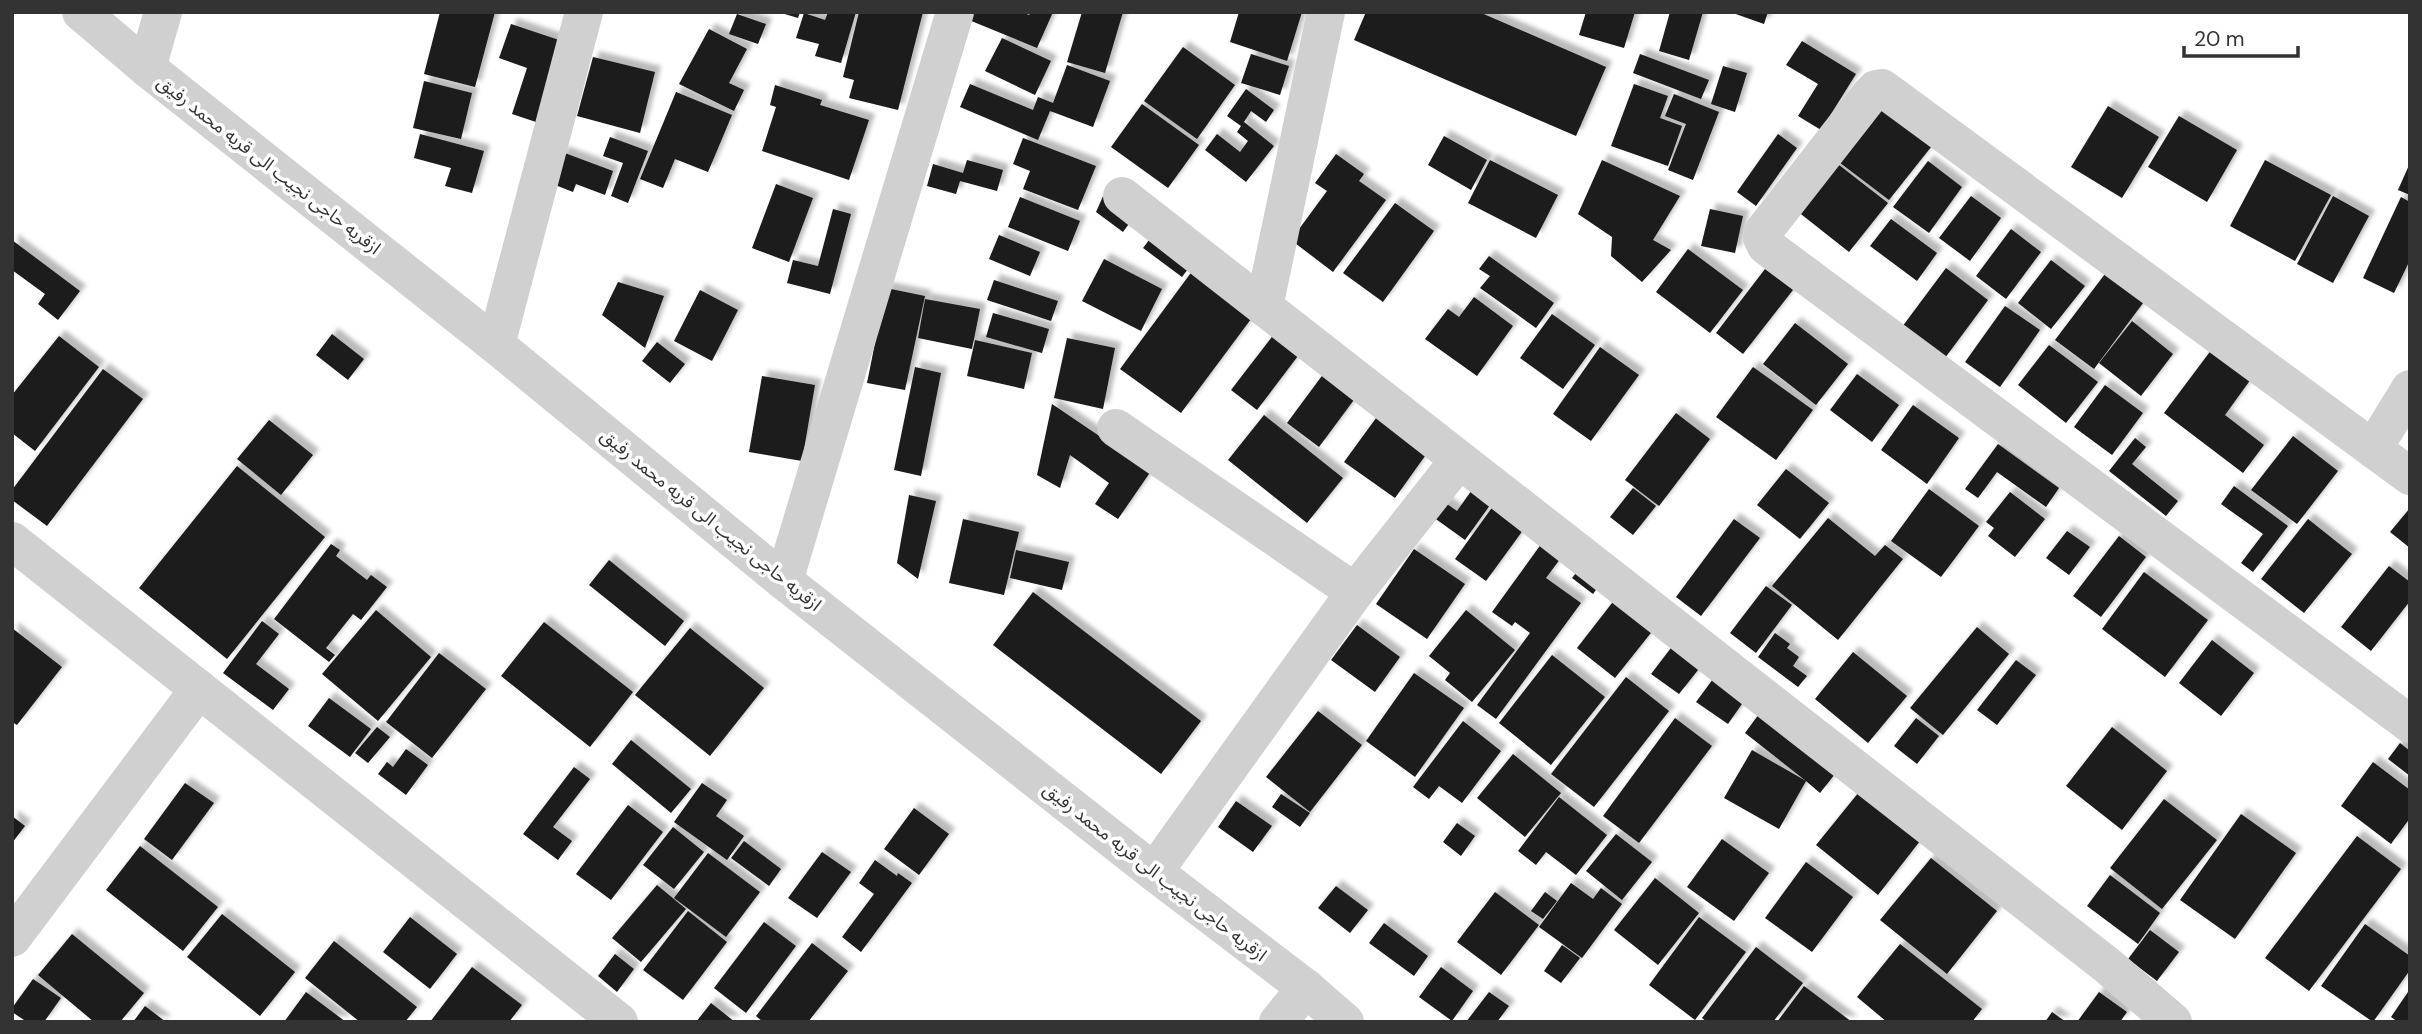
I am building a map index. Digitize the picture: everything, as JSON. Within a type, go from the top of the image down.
[{"type":"street","name":"ازقریه حاجی نجیب الی قریه محمد رفیق","points":[[81,12],[146,68],[496,345],[784,581],[1306,988],[1345,1022]]},
{"type":"street","points":[[146,68],[163,12]]},
{"type":"street","points":[[496,345],[584,12]]},
{"type":"street","points":[[784,581],[955,12]]},
{"type":"street","points":[[1264,307],[1326,12]]},
{"type":"street","points":[[2410,476],[1882,88],[1876,89],[1870,95],[1763,232],[1762,238],[1766,246],[2410,724]]},
{"type":"street","points":[[1122,196],[2108,966],[2173,1022]]},
{"type":"street","points":[[2373,449],[2410,389]]},
{"type":"street","points":[[1116,428],[1355,593]]},
{"type":"street","points":[[1154,872],[1355,593],[1460,460]]},
{"type":"street","points":[[12,541],[612,1020]]},
{"type":"street","points":[[12,939],[199,689]]},
{"type":"street","points":[[1278,1022],[1306,988]]},
{"type":"building","points":[[440,12],[495,12],[475,87],[424,74]]},
{"type":"building","points":[[778,12],[800,12],[798,18]]},
{"type":"building","points":[[828,12],[856,12],[841,63],[815,56],[819,44],[796,38],[804,13],[825,20]]},
{"type":"building","points":[[859,12],[923,12],[898,110],[849,98],[854,80],[843,77]]},
{"type":"building","points":[[967,12],[1022,12],[1029,15],[1031,12],[1053,12],[1037,48],[964,18]]},
{"type":"building","points":[[1082,12],[1123,12],[1105,73],[1067,62]]},
{"type":"building","points":[[1239,12],[1302,12],[1287,61],[1230,42]]},
{"type":"building","points":[[1366,12],[1479,12],[1606,67],[1576,136],[1354,40]]},
{"type":"building","points":[[1586,12],[1635,12],[1624,48],[1579,35]]},
{"type":"building","points":[[1670,12],[1703,12],[1689,60],[1659,51]]},
{"type":"building","points":[[1730,12],[1768,12],[1764,24]]},
{"type":"building","points":[[737,14],[766,24],[758,44],[729,34]]},
{"type":"building","points":[[511,24],[565,42],[539,123],[512,114],[527,68],[499,58]]},
{"type":"building","points":[[709,29],[747,49],[729,83],[744,90],[734,111],[679,84]]},
{"type":"building","points":[[1002,38],[1051,61],[1035,95],[985,71]]},
{"type":"building","points":[[1802,41],[1856,74],[1821,130],[1798,116],[1818,84],[1786,65]]},
{"type":"building","points":[[1183,47],[1235,85],[1197,139],[1144,101]]},
{"type":"building","points":[[1251,54],[1289,66],[1280,95],[1241,83]]},
{"type":"building","points":[[1640,54],[1709,80],[1701,99],[1633,73]]},
{"type":"building","points":[[593,57],[655,72],[640,133],[577,116]]},
{"type":"building","points":[[1067,65],[1110,81],[1093,127],[1050,111],[1038,140],[960,107],[970,84],[1033,110],[1038,97],[1053,103]]},
{"type":"building","points":[[1723,66],[1747,73],[1735,112],[1711,104]]},
{"type":"building","points":[[424,81],[472,93],[461,139],[413,128]]},
{"type":"building","points":[[1634,84],[1668,96],[1660,118],[1682,126],[1668,166],[1611,146]]},
{"type":"building","points":[[775,85],[822,100],[820,105],[869,120],[849,180],[762,151],[776,107],[770,105]]},
{"type":"building","points":[[1246,89],[1274,110],[1266,122],[1251,111],[1244,122],[1274,146],[1246,182],[1205,150],[1217,134],[1240,152],[1248,141],[1237,132],[1241,126],[1227,116]]},
{"type":"building","points":[[676,92],[732,115],[708,172],[675,159],[663,188],[640,179]]},
{"type":"building","points":[[1674,94],[1719,112],[1693,180],[1668,170],[1686,124],[1665,116]]},
{"type":"building","points":[[1877,97],[1935,142],[1889,200],[1831,156]]},
{"type":"building","points":[[1142,104],[1199,145],[1168,188],[1111,147]]},
{"type":"building","points":[[2108,106],[2159,137],[2122,198],[2071,167]]},
{"type":"building","points":[[2179,116],[2237,150],[2207,202],[2148,167]]},
{"type":"building","points":[[420,134],[484,151],[472,193],[445,186],[451,168],[414,158]]},
{"type":"building","points":[[1778,134],[1797,148],[1756,206],[1737,192]]},
{"type":"building","points":[[1444,136],[1487,160],[1471,190],[1428,165]]},
{"type":"building","points":[[610,137],[648,151],[628,203],[611,196],[623,163],[603,156]]},
{"type":"building","points":[[1023,138],[1096,166],[1078,210],[1023,189],[1030,171],[1013,164]]},
{"type":"building","points":[[562,152],[613,171],[605,195],[576,184],[573,192],[550,183]]},
{"type":"building","points":[[1336,154],[1364,174],[1359,181],[1386,200],[1333,272],[1291,240],[1327,191],[1315,183]]},
{"type":"building","points":[[1830,158],[1888,203],[1849,252],[1792,207]]},
{"type":"building","points":[[967,160],[1003,170],[997,191],[960,181],[956,194],[927,186],[933,164],[963,173]]},
{"type":"building","points":[[1490,160],[1558,195],[1536,238],[1468,203]]},
{"type":"building","points":[[1602,160],[1680,196],[1653,240],[1671,250],[1642,282],[1611,256],[1612,237],[1578,214]]},
{"type":"building","points":[[2265,160],[2331,195],[2295,261],[2230,226]]},
{"type":"building","points":[[1928,161],[1962,187],[1929,233],[1893,207]]},
{"type":"building","points":[[2410,163],[2410,195],[2398,190]]},
{"type":"building","points":[[776,184],[813,198],[789,262],[752,248]]},
{"type":"building","points":[[1104,194],[1133,218],[1123,232],[1096,212]]},
{"type":"building","points":[[1971,196],[2001,218],[1970,261],[1939,238]]},
{"type":"building","points":[[2333,196],[2369,216],[2333,283],[2297,264]]},
{"type":"building","points":[[1020,197],[1080,221],[1068,251],[1008,227]]},
{"type":"building","points":[[2401,197],[2410,202],[2410,260],[2394,293],[2363,278]]},
{"type":"building","points":[[1395,203],[1434,231],[1383,302],[1343,273]]},
{"type":"building","points":[[833,209],[851,214],[830,294],[787,283],[793,260],[818,266]]},
{"type":"building","points":[[1710,209],[1743,216],[1735,253],[1701,246]]},
{"type":"building","points":[[1891,219],[1937,253],[1917,281],[1870,246]]},
{"type":"building","points":[[2011,229],[2041,252],[2006,299],[1976,276]]},
{"type":"building","points":[[1155,232],[1194,261],[1182,277],[1143,248]]},
{"type":"building","points":[[999,235],[1040,252],[1030,276],[989,259]]},
{"type":"building","points":[[12,240],[80,291],[58,320],[38,304],[45,294],[12,270]]},
{"type":"building","points":[[1688,249],[1743,290],[1710,333],[1656,292]]},
{"type":"building","points":[[1489,256],[1554,303],[1536,328],[1480,288],[1490,276],[1479,269]]},
{"type":"building","points":[[1104,259],[1162,289],[1141,331],[1082,301]]},
{"type":"building","points":[[2051,260],[2085,286],[2051,329],[2018,303]]},
{"type":"building","points":[[1946,268],[1988,300],[1945,358],[1902,327]]},
{"type":"building","points":[[1765,269],[1793,290],[1743,354],[1716,333]]},
{"type":"building","points":[[1193,270],[1254,315],[1181,413],[1120,369]]},
{"type":"building","points":[[2108,270],[2146,299],[2094,369],[2055,340]]},
{"type":"building","points":[[994,280],[1058,301],[1051,321],[987,300]]},
{"type":"building","points":[[618,282],[664,296],[645,348],[602,315]]},
{"type":"building","points":[[886,288],[925,296],[905,390],[867,383]]},
{"type":"building","points":[[700,290],[738,310],[712,361],[674,341]]},
{"type":"building","points":[[1474,297],[1513,326],[1477,376],[1425,339],[1448,309],[1459,317]]},
{"type":"building","points":[[925,299],[980,309],[972,349],[918,338]]},
{"type":"building","points":[[2005,306],[2040,330],[2000,387],[1965,362]]},
{"type":"building","points":[[993,313],[1049,329],[1042,353],[986,337]]},
{"type":"building","points":[[1552,314],[1595,345],[1563,389],[1520,358]]},
{"type":"building","points":[[2132,321],[2173,354],[2141,396],[2099,363]]},
{"type":"building","points":[[1795,323],[1848,364],[1816,405],[1763,364]]},
{"type":"building","points":[[1278,329],[1304,348],[1257,410],[1231,390]]},
{"type":"building","points":[[332,334],[364,359],[348,380],[316,355]]},
{"type":"building","points":[[59,336],[99,367],[35,451],[12,433],[12,395]]},
{"type":"building","points":[[1067,338],[1115,348],[1103,409],[1054,398]]},
{"type":"building","points":[[975,340],[1032,353],[1024,389],[967,376]]},
{"type":"building","points":[[657,342],[685,364],[670,383],[642,361]]},
{"type":"building","points":[[2049,345],[2098,382],[2066,423],[2018,385]]},
{"type":"building","points":[[1600,347],[1639,375],[1591,441],[1553,414]]},
{"type":"building","points":[[2212,349],[2251,379],[2225,415],[2264,445],[2243,473],[2164,413]]},
{"type":"building","points":[[1330,365],[1362,389],[1319,447],[1287,423]]},
{"type":"building","points":[[915,367],[941,373],[921,476],[894,470]]},
{"type":"building","points":[[1753,367],[1813,410],[1776,460],[1716,417]]},
{"type":"building","points":[[103,369],[143,399],[47,526],[12,500],[12,490]]},
{"type":"building","points":[[1857,374],[1899,405],[1872,442],[1830,410]]},
{"type":"building","points":[[762,376],[815,385],[802,461],[749,452]]},
{"type":"building","points":[[2105,385],[2143,413],[2112,455],[2074,427]]},
{"type":"building","points":[[1052,404],[1151,471],[1118,519],[1095,504],[1109,483],[1070,455],[1060,488],[1037,475]]},
{"type":"building","points":[[1913,405],[1959,438],[1927,484],[1881,450]]},
{"type":"building","points":[[1676,413],[1710,439],[1659,506],[1625,480]]},
{"type":"building","points":[[1379,414],[1430,449],[1395,498],[1344,462]]},
{"type":"building","points":[[1264,415],[1343,478],[1307,523],[1228,460]]},
{"type":"building","points":[[269,420],[313,455],[281,495],[237,459]]},
{"type":"building","points":[[2293,436],[2338,471],[2297,524],[2251,490]]},
{"type":"building","points":[[2135,438],[2146,447],[2132,464],[2178,501],[2166,516],[2109,471]]},
{"type":"building","points":[[1998,444],[2059,488],[2046,507],[1997,472],[1978,498],[1965,489]]},
{"type":"building","points":[[237,466],[325,537],[227,659],[139,588]]},
{"type":"building","points":[[1786,469],[1829,503],[1800,539],[1757,505]]},
{"type":"building","points":[[1479,480],[1498,494],[1465,540],[1433,517],[1444,502],[1457,511]]},
{"type":"building","points":[[2234,486],[2288,526],[2253,572],[2241,563],[2263,534],[2221,504]]},
{"type":"building","points":[[1633,488],[1656,506],[1633,535],[1610,517]]},
{"type":"building","points":[[1929,489],[1979,526],[1941,577],[1891,541]]},
{"type":"building","points":[[2010,492],[2045,519],[2015,557],[1988,536],[1994,528],[1986,522]]},
{"type":"building","points":[[909,495],[936,501],[918,579],[897,563]]},
{"type":"building","points":[[1501,495],[1532,518],[1486,581],[1455,559]]},
{"type":"building","points":[[2410,508],[2410,548],[2390,532]]},
{"type":"building","points":[[1828,518],[1875,556],[1885,545],[1903,559],[1838,640],[1772,586]]},
{"type":"building","points":[[963,519],[1019,532],[1004,595],[949,583]]},
{"type":"building","points":[[1734,519],[1760,538],[1701,616],[1676,597]]},
{"type":"building","points":[[2308,519],[2352,554],[2304,613],[2261,579]]},
{"type":"building","points":[[2067,531],[2090,547],[2069,575],[2046,558]]},
{"type":"building","points":[[1547,536],[1566,551],[1546,578],[1581,603],[1496,719],[1477,705],[1530,633],[1515,622],[1512,626],[1492,612]]},
{"type":"building","points":[[2119,536],[2146,557],[2101,617],[2073,596]]},
{"type":"building","points":[[331,544],[340,550],[336,556],[367,580],[371,575],[387,587],[361,620],[353,614],[326,648],[335,655],[329,662],[274,619]]},
{"type":"building","points":[[1414,549],[1465,584],[1427,639],[1376,604]]},
{"type":"building","points":[[1016,550],[1069,562],[1062,590],[1010,578]]},
{"type":"building","points":[[609,560],[684,621],[665,646],[589,585]]},
{"type":"building","points":[[1583,564],[1604,579],[1593,594],[1572,578]]},
{"type":"building","points":[[2389,566],[2410,582],[2410,601],[2371,651],[2341,627]]},
{"type":"building","points":[[2144,572],[2208,620],[2165,677],[2102,629]]},
{"type":"building","points":[[1766,586],[1792,605],[1756,653],[1730,633]]},
{"type":"building","points":[[1033,592],[1201,721],[1161,774],[993,645]]},
{"type":"building","points":[[1619,594],[1658,624],[1615,678],[1577,648]]},
{"type":"building","points":[[376,610],[431,657],[378,721],[322,674]]},
{"type":"building","points":[[1466,610],[1515,650],[1472,702],[1445,680],[1450,673],[1429,656]]},
{"type":"building","points":[[262,621],[279,634],[256,664],[289,689],[273,710],[223,673]]},
{"type":"building","points":[[544,622],[633,692],[590,747],[501,676]]},
{"type":"building","points":[[1357,625],[1400,657],[1375,692],[1331,660]]},
{"type":"building","points":[[1977,627],[2009,654],[1943,735],[1910,708]]},
{"type":"building","points":[[12,628],[62,667],[17,725],[12,722]]},
{"type":"building","points":[[690,628],[764,688],[710,756],[635,695]]},
{"type":"building","points":[[1775,633],[1790,644],[1787,648],[1799,657],[1793,666],[1807,676],[1798,687],[1758,657]]},
{"type":"building","points":[[2212,640],[2254,673],[2221,716],[2179,683]]},
{"type":"building","points":[[1674,644],[1702,665],[1679,694],[1651,674]]},
{"type":"building","points":[[1853,652],[1907,696],[1868,743],[1815,699]]},
{"type":"building","points":[[439,653],[486,689],[432,758],[386,722]]},
{"type":"building","points":[[1552,655],[1605,697],[1551,765],[1499,723]]},
{"type":"building","points":[[2016,660],[2036,675],[1997,725],[1977,710]]},
{"type":"building","points":[[1414,673],[1464,708],[1415,777],[1366,741]]},
{"type":"building","points":[[1626,677],[1669,711],[1594,807],[1551,774]]},
{"type":"building","points":[[1713,679],[1744,701],[1728,724],[1696,702]]},
{"type":"building","points":[[329,698],[371,729],[350,757],[308,726]]},
{"type":"building","points":[[1318,711],[1362,745],[1310,812],[1266,777]]},
{"type":"building","points":[[1759,714],[1835,774],[1820,793],[1745,733]]},
{"type":"building","points":[[1675,718],[1712,746],[1639,843],[1603,816]]},
{"type":"building","points":[[1916,718],[1939,736],[1917,764],[1894,746]]},
{"type":"building","points":[[1463,721],[1501,751],[1462,803],[1439,786],[1429,799],[1413,787]]},
{"type":"building","points":[[377,727],[390,737],[368,763],[355,753]]},
{"type":"building","points":[[2112,727],[2167,771],[2122,830],[2066,786]]},
{"type":"building","points":[[631,740],[691,789],[671,813],[612,764]]},
{"type":"building","points":[[2400,743],[2410,751],[2410,776],[2388,759]]},
{"type":"building","points":[[406,749],[428,765],[406,795],[378,774],[387,762],[393,767]]},
{"type":"building","points":[[1752,750],[1806,781],[1779,829],[1724,798]]},
{"type":"building","points":[[1513,754],[1561,793],[1525,837],[1477,798]]},
{"type":"building","points":[[2373,762],[2410,790],[2410,818],[2391,844],[2341,806]]},
{"type":"building","points":[[574,767],[590,779],[553,827],[572,841],[558,860],[523,834]]},
{"type":"building","points":[[185,783],[214,803],[172,860],[144,839]]},
{"type":"building","points":[[702,783],[727,800],[716,816],[744,836],[727,860],[674,822]]},
{"type":"building","points":[[1859,792],[1920,841],[1878,895],[1816,845]]},
{"type":"building","points":[[1281,794],[1310,813],[1300,827],[1272,807]]},
{"type":"building","points":[[1559,797],[1607,835],[1576,875],[1546,852],[1536,865],[1518,851]]},
{"type":"building","points":[[2164,799],[2217,840],[2162,909],[2110,868]]},
{"type":"building","points":[[1236,801],[1272,826],[1253,852],[1218,827]]},
{"type":"building","points":[[628,805],[663,832],[611,900],[576,874]]},
{"type":"building","points":[[914,808],[949,834],[919,875],[884,849]]},
{"type":"building","points":[[2241,814],[2296,853],[2235,939],[2180,900]]},
{"type":"building","points":[[12,816],[25,826],[12,843]]},
{"type":"building","points":[[1457,823],[1475,836],[1461,856],[1443,842]]},
{"type":"building","points":[[673,827],[704,852],[674,889],[643,865]]},
{"type":"building","points":[[1616,834],[1652,862],[1622,900],[1586,871]]},
{"type":"building","points":[[2357,836],[2401,869],[2309,991],[2265,958]]},
{"type":"building","points":[[1722,839],[1769,873],[1734,921],[1687,887]]},
{"type":"building","points":[[744,841],[781,869],[769,886],[731,858]]},
{"type":"building","points":[[140,846],[218,907],[183,951],[106,890]]},
{"type":"building","points":[[822,852],[851,872],[817,918],[788,898]]},
{"type":"building","points":[[708,853],[760,892],[726,937],[674,898]]},
{"type":"building","points":[[1931,858],[1997,911],[1947,974],[1880,920]]},
{"type":"building","points":[[875,860],[912,883],[861,952],[842,937],[874,894],[859,883]]},
{"type":"building","points":[[1806,862],[1853,897],[1812,952],[1765,918]]},
{"type":"building","points":[[2110,875],[2160,913],[2138,944],[2087,906]]},
{"type":"building","points":[[1655,878],[1699,913],[1658,965],[1614,930]]},
{"type":"building","points":[[1571,883],[1593,899],[1601,888],[1622,904],[1582,958],[1539,927]]},
{"type":"building","points":[[657,885],[686,909],[641,962],[612,938]]},
{"type":"building","points":[[1336,886],[1368,910],[1350,933],[1318,908]]},
{"type":"building","points":[[1495,892],[1539,925],[1501,975],[1457,942]]},
{"type":"building","points":[[1545,892],[1557,901],[1543,919],[1531,911]]},
{"type":"building","points":[[688,911],[727,942],[683,1000],[643,970]]},
{"type":"building","points":[[222,914],[295,972],[260,1016],[187,957]]},
{"type":"building","points":[[410,917],[457,954],[430,989],[383,952]]},
{"type":"building","points":[[1699,917],[1746,952],[1695,1020],[1649,985]]},
{"type":"building","points":[[764,922],[796,946],[746,1013],[714,988]]},
{"type":"building","points":[[1384,923],[1428,956],[1414,976],[1369,943]]},
{"type":"building","points":[[2365,924],[2410,956],[2410,970],[2373,1022],[2321,986]]},
{"type":"building","points":[[2150,930],[2179,952],[2157,981],[2128,959]]},
{"type":"building","points":[[72,934],[144,993],[120,1022],[94,1022],[38,975]]},
{"type":"building","points":[[334,941],[417,1007],[405,1022],[360,1022],[305,978]]},
{"type":"building","points":[[812,943],[848,971],[808,1022],[763,1022],[756,1016]]},
{"type":"building","points":[[1900,944],[1982,1009],[1972,1022],[1887,1022],[1857,997]]},
{"type":"building","points":[[1562,945],[1580,958],[1561,983],[1544,971]]},
{"type":"building","points":[[1756,947],[1803,983],[1773,1022],[1707,1022],[1702,1018]]},
{"type":"building","points":[[615,954],[634,969],[617,992],[598,976]]},
{"type":"building","points":[[472,967],[522,1005],[509,1022],[430,1022]]},
{"type":"building","points":[[1441,967],[1473,991],[1452,1021],[1419,997]]},
{"type":"building","points":[[33,979],[61,998],[44,1022],[27,1022],[12,1012],[12,1008]]},
{"type":"building","points":[[1804,986],[1852,1022],[1777,1022]]},
{"type":"building","points":[[2410,989],[2410,1022],[2398,1022],[2391,1017]]},
{"type":"building","points":[[306,992],[346,1022],[284,1022]]},
{"type":"building","points":[[1489,992],[1509,1006],[1497,1022],[1466,1022]]},
{"type":"building","points":[[2099,992],[2127,1012],[2120,1022],[2077,1022]]},
{"type":"building","points":[[711,1003],[735,1022],[696,1022]]},
{"type":"building","points":[[145,1006],[166,1022],[133,1022]]},
{"type":"building","points":[[2052,1012],[2066,1022],[2045,1022]]}]
